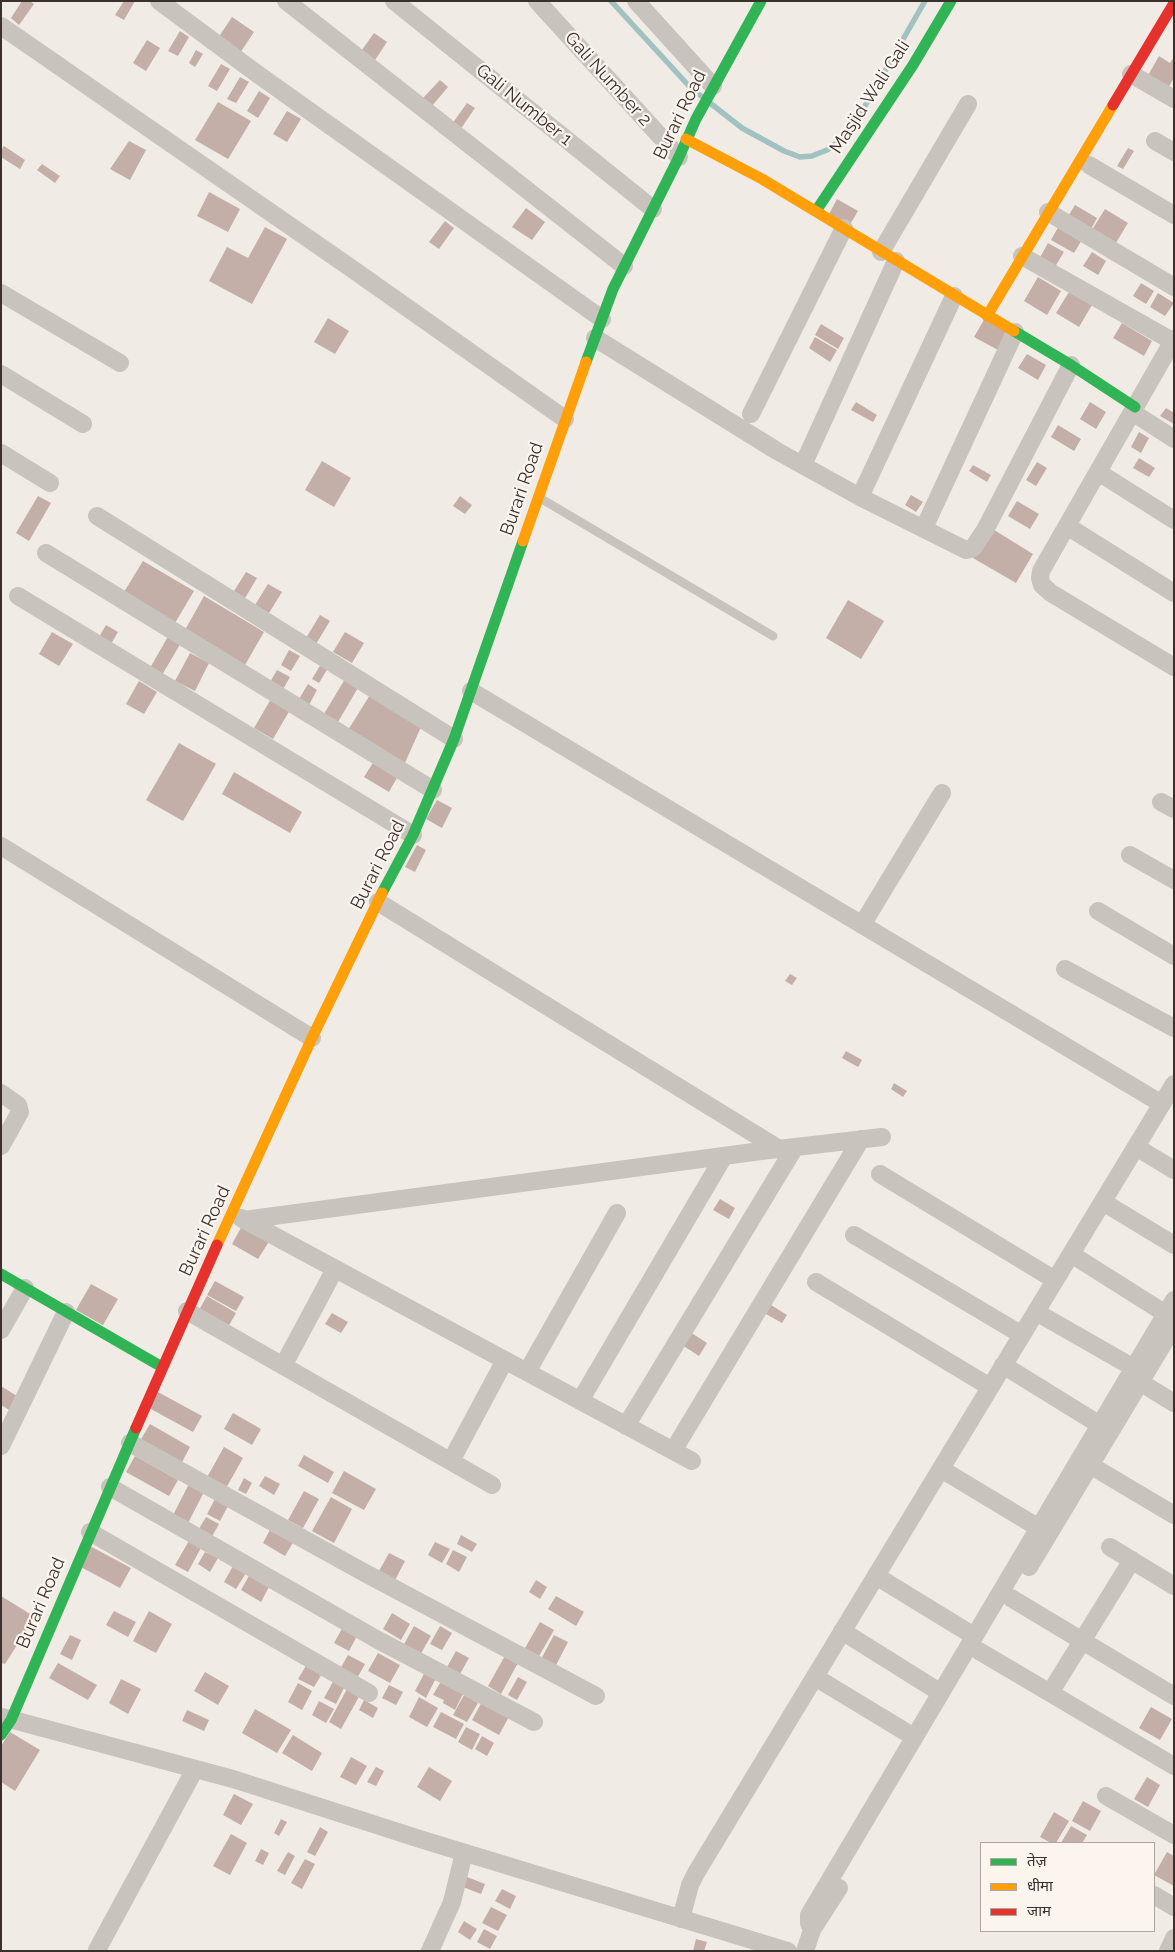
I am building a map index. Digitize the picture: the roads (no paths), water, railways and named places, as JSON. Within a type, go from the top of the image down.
[{"type":"main road","name":"Burari Road","points":[[1,1735],[9,1715],[23,1692],[90,1532],[187,1311],[238,1216],[312,1038],[413,835],[433,790],[454,739],[565,418],[624,266],[679,157],[686,139],[761,1]]},
{"type":"main road","name":"Masjid Wali Gali","points":[[816,211],[913,66],[951,1]]},
{"type":"main road","points":[[987,316],[1131,74],[1168,24],[1174,3]]},
{"type":"main road","points":[[686,139],[762,179],[1071,365],[1134,410]]},
{"type":"main road","points":[[1,1274],[162,1367]]},
{"type":"street","points":[[159,1],[256,73],[602,319]]},
{"type":"street","points":[[286,1],[624,266]]},
{"type":"street","name":"Gali Number 1","points":[[394,1],[653,209]]},
{"type":"street","name":"Gali Number 2","points":[[537,1],[679,157]]},
{"type":"street","points":[[636,1],[711,92]]},
{"type":"street","points":[[1,26],[565,418]]},
{"type":"street","points":[[1131,74],[1174,99]]},
{"type":"street","points":[[881,252],[968,104]]},
{"type":"street","points":[[1155,141],[1174,152]]},
{"type":"street","points":[[1089,165],[1174,215]]},
{"type":"street","points":[[1048,212],[1174,287]]},
{"type":"street","points":[[752,414],[844,228]]},
{"type":"street","points":[[1022,256],[1173,340],[1168,360],[1134,410],[1041,571],[1040,578],[1042,585],[1051,593],[1174,667]]},
{"type":"street","points":[[803,465],[896,261]]},
{"type":"street","points":[[1,293],[120,364]]},
{"type":"street","points":[[860,497],[954,296]]},
{"type":"street","points":[[924,528],[1015,332]]},
{"type":"street","points":[[595,338],[777,451],[860,497],[966,550],[973,548],[984,530],[1071,365]]},
{"type":"street","points":[[1,374],[83,424]]},
{"type":"street","points":[[1134,410],[1174,439]]},
{"type":"street","points":[[1,454],[50,483]]},
{"type":"street","points":[[1098,472],[1174,520]]},
{"type":"street","points":[[97,516],[454,739]]},
{"type":"street","points":[[1067,526],[1174,593]]},
{"type":"street","points":[[46,553],[433,790]]},
{"type":"street","points":[[18,596],[413,835]]},
{"type":"street","points":[[471,691],[1162,1104]]},
{"type":"street","points":[[862,925],[942,793]]},
{"type":"street","points":[[1,846],[312,1038]]},
{"type":"street","points":[[1130,854],[1174,880]]},
{"type":"street","points":[[378,902],[787,1148]]},
{"type":"street","points":[[1098,911],[1174,956]]},
{"type":"street","points":[[1065,969],[1174,1028]]},
{"type":"street","points":[[684,1909],[696,1873],[1174,1084]]},
{"type":"street","points":[[1,1093],[18,1105],[20,1112],[1,1146]]},
{"type":"street","points":[[238,1216],[882,1136]]},
{"type":"street","points":[[673,1451],[861,1139]]},
{"type":"street","points":[[1136,1147],[1174,1170]]},
{"type":"street","points":[[626,1426],[787,1148]]},
{"type":"street","points":[[580,1401],[724,1156]]},
{"type":"street","points":[[880,1174],[1055,1280]]},
{"type":"street","points":[[1103,1202],[1174,1245]]},
{"type":"street","points":[[527,1372],[617,1213]]},
{"type":"street","points":[[238,1216],[692,1461]]},
{"type":"street","points":[[854,1235],[1022,1335]]},
{"type":"street","points":[[809,1941],[809,1914],[941,1693],[1010,1598],[1090,1465],[1171,1314],[1071,1254]]},
{"type":"street","points":[[283,1366],[335,1269]]},
{"type":"street","points":[[816,1282],[990,1388]]},
{"type":"street","points":[[1,1330],[25,1288]]},
{"type":"street","points":[[187,1311],[492,1485]]},
{"type":"street","points":[[1,1446],[66,1312]]},
{"type":"street","points":[[1036,1312],[1137,1375],[1174,1403]]},
{"type":"street","points":[[451,1461],[505,1360]]},
{"type":"street","points":[[1003,1366],[1100,1425]]},
{"type":"street","points":[[809,1941],[1039,1528],[1100,1425],[1137,1375]]},
{"type":"street","points":[[130,1443],[365,1573],[596,1696]]},
{"type":"street","points":[[1090,1465],[1174,1515]]},
{"type":"street","points":[[941,1469],[1039,1528]]},
{"type":"street","points":[[110,1487],[378,1640],[534,1722]]},
{"type":"street","points":[[90,1532],[369,1693]]},
{"type":"street","points":[[1110,1547],[1174,1586]]},
{"type":"street","points":[[1050,1693],[1132,1560]]},
{"type":"street","points":[[876,1576],[1050,1693],[1174,1766]]},
{"type":"street","points":[[1010,1598],[1174,1696]]},
{"type":"street","points":[[842,1631],[941,1693]]},
{"type":"street","points":[[815,1677],[914,1737]]},
{"type":"street","points":[[9,1715],[233,1779],[464,1853],[684,1909],[788,1951]]},
{"type":"street","points":[[97,1950],[195,1769]]},
{"type":"street","points":[[1106,1796],[1174,1835]]},
{"type":"street","points":[[430,1951],[452,1902],[464,1853]]},
{"type":"street","points":[[1155,1896],[1174,1906]]},
{"type":"street","points":[[1168,1951],[1174,1938]]},
{"type":"lane","points":[[538,496],[773,636]]},
{"type":"waterway","points":[[611,1],[689,86],[701,96]]},
{"type":"waterway","points":[[710,103],[742,128],[784,151],[800,157],[812,156],[827,150],[842,139],[854,125],[925,1]]}]
